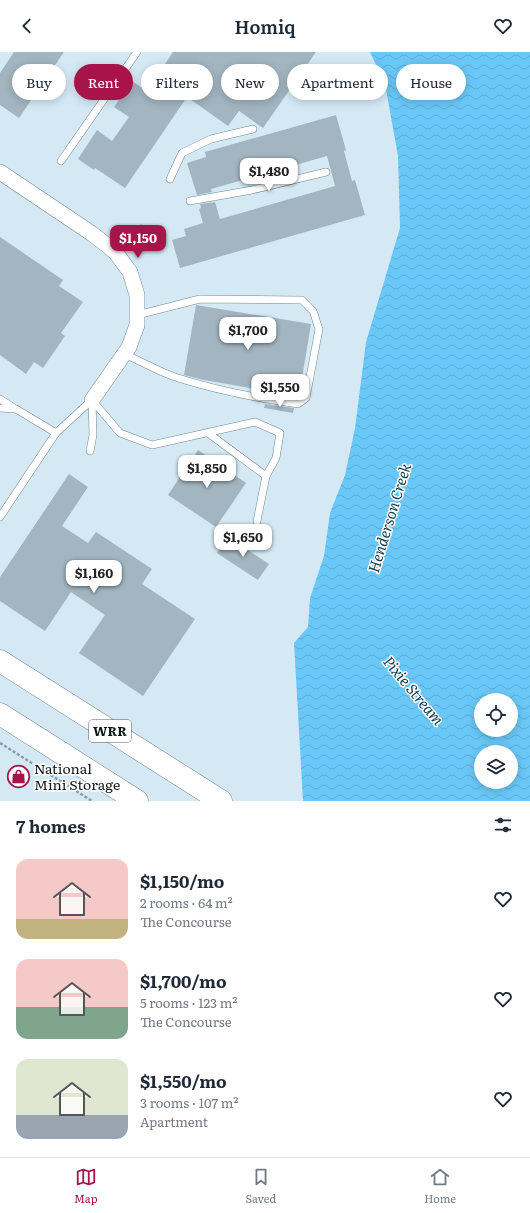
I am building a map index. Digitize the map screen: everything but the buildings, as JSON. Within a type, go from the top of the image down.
[{"type":"highway","name":"WRR","points":[[0,662],[221,801]]},
{"type":"highway","points":[[0,714],[138,801]]},
{"type":"street","points":[[0,172],[91,233],[116,253],[130,272],[137,295],[137,325],[128,348],[92,400]]},
{"type":"lane","points":[[61,161],[137,52]]},
{"type":"lane","points":[[170,179],[182,153],[211,139],[253,129]]},
{"type":"lane","points":[[190,201],[252,190],[326,172]]},
{"type":"lane","points":[[116,253],[141,229]]},
{"type":"lane","points":[[124,354],[173,376],[201,385],[264,399],[298,404],[306,398],[319,329],[313,310],[302,300],[200,299],[138,315]]},
{"type":"lane","points":[[0,399],[56,433]]},
{"type":"lane","points":[[92,400],[120,433],[152,444],[255,422],[280,433],[276,458],[266,476],[257,520]]},
{"type":"lane","points":[[0,517],[56,433],[92,400]]},
{"type":"lane","points":[[90,451],[93,435],[92,400]]},
{"type":"lane","points":[[0,408],[16,409]]},
{"type":"lane","points":[[208,432],[266,476]]},
{"type":"path","points":[[0,743],[92,801]]},
{"type":"water","points":[[370,52],[530,52],[530,801],[303,801],[294,643],[308,627],[310,598],[324,556],[330,513],[345,475],[355,428],[366,342],[400,228],[398,156],[388,100],[388,64],[376,64]]},
{"type":"place","name":"National Mini Storage","points":[[19,777]]},
{"type":"water label","name":"Henderson Creek","points":[[390,518]]},
{"type":"water label","name":"Pixie Stream","points":[[413,691]]}]
